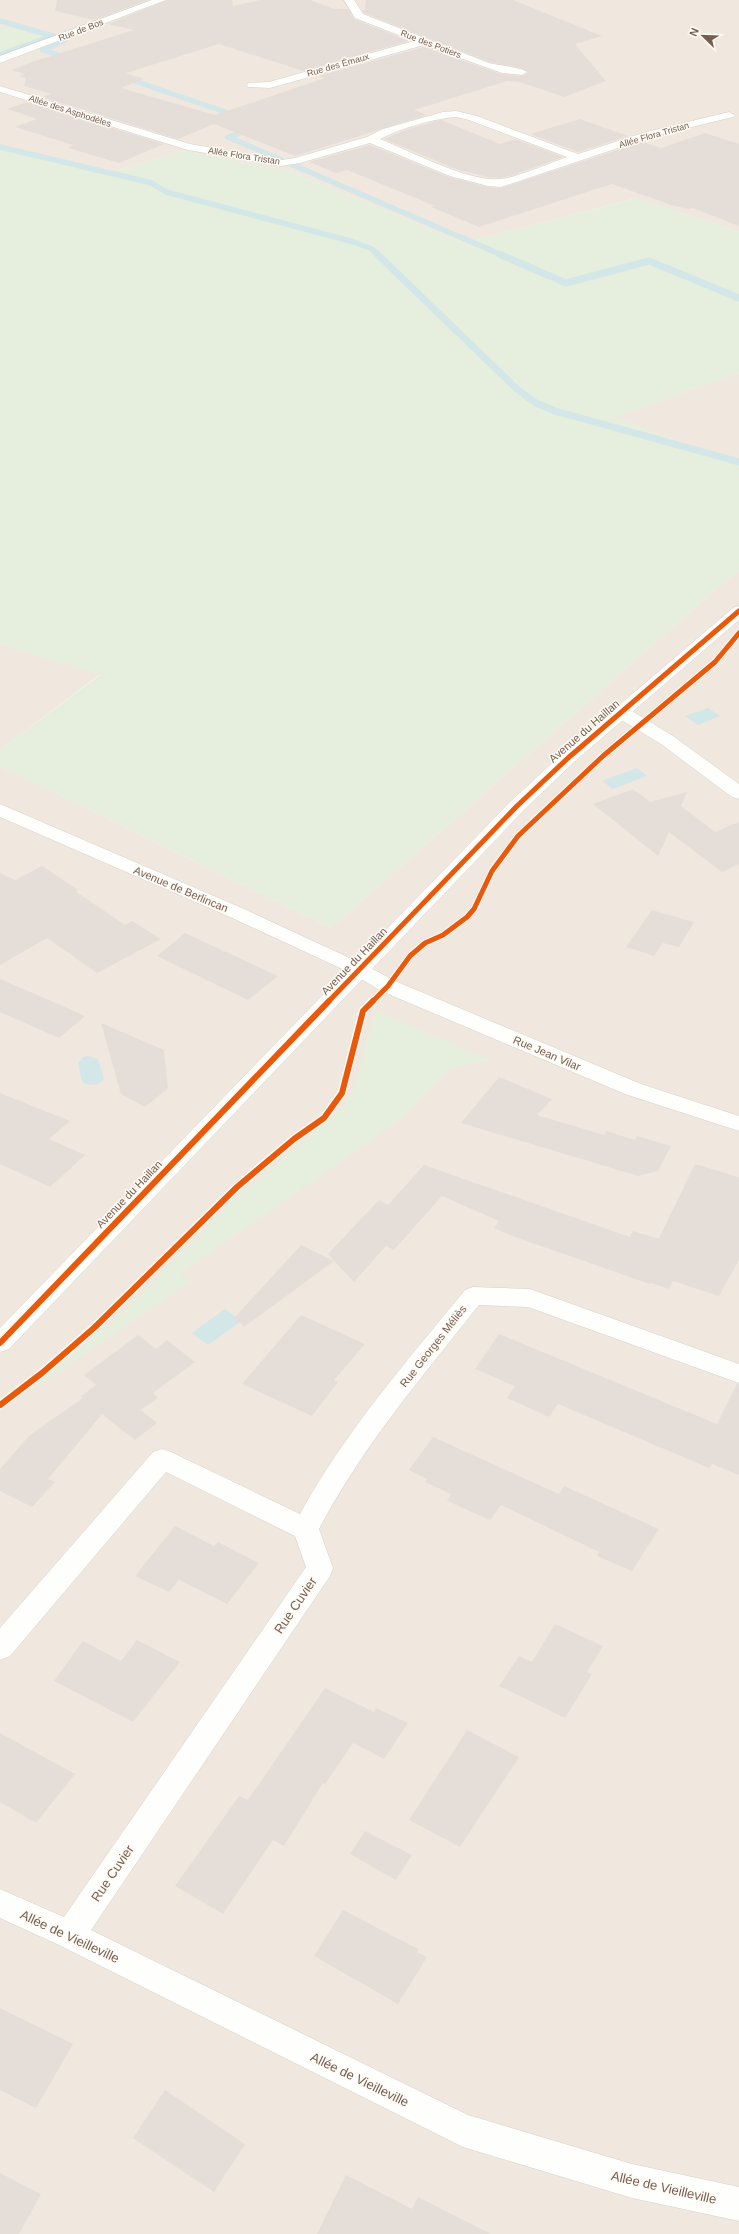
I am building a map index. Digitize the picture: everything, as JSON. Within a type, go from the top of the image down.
[{"type":"street","name":"Rue de Bos","points":[[0,60],[161,0]]},
{"type":"street","name":"Rue des Potiers","points":[[349,0],[359,16],[485,65],[506,71],[522,72]]},
{"type":"street","name":"Rue des Émaux","points":[[252,85],[270,85],[339,64],[423,42]]},
{"type":"street","name":"Allée des Asphodèles","points":[[0,89],[139,133]]},
{"type":"street","name":"Allée Flora Tristan","points":[[139,133],[188,147],[281,163],[296,161],[371,139],[387,131],[443,115],[456,114],[473,118],[579,158]]},
{"type":"street","name":"Allée Flora Tristan","points":[[371,139],[484,183],[501,183],[650,134],[736,114]]},
{"type":"street","name":"Avenue du Haillan","points":[[0,1343],[516,806],[568,758],[739,611]]},
{"type":"street","points":[[621,712],[667,740],[739,793]]},
{"type":"street","name":"Avenue de Berlincan","points":[[0,810],[237,913],[360,970]]},
{"type":"street","name":"Rue Jean Vilar","points":[[360,970],[388,986],[633,1089],[739,1124]]},
{"type":"street","name":"Rue Georges Méliès","points":[[306,1529],[318,1504],[349,1455],[473,1296],[530,1298],[739,1374]]},
{"type":"street","points":[[0,1648],[162,1460],[306,1529]]},
{"type":"street","name":"Rue Cuvier","points":[[70,1935],[320,1568],[306,1529]]},
{"type":"street","name":"Allée de Vieilleville","points":[[0,1903],[70,1935],[463,2130],[632,2181],[739,2204]]},
{"type":"shaded area","points":[[0,0],[739,0],[739,232],[636,198],[464,243],[287,170],[183,151],[109,173],[0,148]]},
{"type":"shaded area","points":[[739,373],[739,464],[614,417]]},
{"type":"shaded area","points":[[739,571],[739,2234],[0,2234],[0,766],[331,928],[730,577]]},
{"type":"shaded area","points":[[0,644],[100,674],[0,750]]},
{"type":"shaded area","points":[[708,708],[720,716],[698,725],[685,716]]},
{"type":"shaded area","points":[[637,768],[647,776],[613,789],[602,781]]},
{"type":"shaded area","points":[[89,1056],[98,1059],[104,1079],[100,1083],[91,1085],[82,1082],[78,1063],[83,1057]]},
{"type":"shaded area","points":[[225,1309],[241,1321],[208,1345],[192,1333]]},
{"type":"green space","points":[[0,25],[46,37],[0,54]]},
{"type":"green space","points":[[0,148],[109,173],[183,151],[287,170],[464,243],[637,198],[739,232],[739,373],[615,417],[739,464],[739,571],[730,577],[331,928],[0,766],[0,750],[100,675],[0,644]]},
{"type":"green space","points":[[375,1010],[490,1060],[451,1068],[399,1121],[178,1275],[192,1281],[23,1396],[122,1313],[235,1199],[340,1109],[352,1095]]},
{"type":"building","points":[[57,0],[148,0],[94,20],[55,11]]},
{"type":"building","points":[[167,0],[232,0],[233,6],[260,0],[310,0],[334,9],[348,9],[354,19],[409,41],[303,71],[219,44],[126,73],[144,79],[121,88],[215,115],[325,78],[318,76],[424,47],[501,74],[522,76],[528,73],[521,68],[489,62],[364,13],[362,10],[365,10],[366,0],[513,0],[602,36],[575,44],[606,81],[564,97],[519,82],[507,81],[414,110],[427,115],[295,156],[214,124],[178,139],[42,97],[51,94],[24,86],[26,78],[18,76],[25,74],[11,70],[134,30],[108,24]]},
{"type":"building","points":[[27,102],[164,144],[119,163],[68,148],[73,145],[15,127],[37,119],[7,109]]},
{"type":"building","points":[[580,119],[628,136],[578,152],[530,134]]},
{"type":"building","points":[[441,120],[500,144],[515,139],[563,157],[514,175],[500,178],[487,177],[456,169],[384,139],[408,129]]},
{"type":"building","points":[[705,133],[739,144],[739,226],[693,208],[689,209],[674,206],[612,184],[479,227],[431,207],[435,206],[347,170],[336,173],[309,162],[370,145],[449,177],[488,187],[501,188],[642,142],[661,148]]},
{"type":"building","points":[[633,789],[650,802],[687,792],[681,806],[715,832],[739,822],[739,864],[722,872],[669,832],[658,856],[593,804]]},
{"type":"building","points":[[42,866],[78,890],[75,891],[125,925],[132,921],[161,939],[97,973],[47,938],[0,965],[0,873],[15,880]]},
{"type":"building","points":[[652,910],[694,922],[679,947],[663,943],[654,956],[626,947]]},
{"type":"building","points":[[185,933],[278,976],[248,1000],[157,956]]},
{"type":"building","points":[[0,979],[85,1016],[59,1038],[0,1012]]},
{"type":"building","points":[[101,1023],[164,1050],[168,1088],[145,1107],[121,1094]]},
{"type":"building","points":[[499,1077],[552,1099],[537,1115],[604,1135],[607,1131],[635,1140],[637,1136],[671,1146],[658,1171],[638,1176],[461,1123]]},
{"type":"building","points":[[0,1093],[70,1121],[49,1139],[85,1155],[50,1187],[0,1164]]},
{"type":"building","points":[[695,1164],[739,1177],[739,1260],[719,1296],[673,1281],[669,1289],[651,1283],[650,1284],[512,1236],[494,1228],[499,1221],[442,1196],[394,1250],[386,1246],[354,1282],[328,1254],[379,1200],[388,1205],[424,1165],[630,1237],[633,1231],[656,1238],[659,1238]]},
{"type":"building","points":[[301,1245],[334,1261],[244,1327],[235,1317]]},
{"type":"building","points":[[301,1315],[365,1344],[334,1380],[338,1382],[312,1416],[242,1384]]},
{"type":"building","points":[[499,1334],[717,1424],[737,1384],[739,1384],[739,1475],[712,1464],[709,1468],[558,1404],[549,1417],[507,1398],[515,1386],[475,1369]]},
{"type":"building","points":[[138,1335],[156,1349],[167,1340],[195,1362],[153,1393],[158,1398],[141,1410],[157,1423],[135,1440],[102,1414],[48,1479],[55,1482],[32,1507],[0,1491],[0,1469],[30,1435],[83,1398],[80,1397],[96,1385],[84,1375]]},
{"type":"building","points":[[433,1437],[559,1494],[564,1486],[659,1529],[632,1571],[597,1556],[599,1552],[501,1505],[490,1520],[447,1501],[451,1494],[425,1482],[427,1479],[409,1470]]},
{"type":"building","points":[[175,1526],[214,1546],[218,1542],[259,1563],[227,1604],[179,1580],[169,1592],[135,1576]]},
{"type":"building","points":[[555,1624],[603,1646],[587,1672],[592,1674],[565,1718],[499,1686],[519,1656],[532,1662]]},
{"type":"building","points":[[137,1640],[180,1662],[133,1722],[54,1681],[83,1641],[121,1661]]},
{"type":"building","points":[[325,1688],[374,1712],[376,1708],[408,1723],[384,1759],[353,1743],[325,1784],[323,1783],[284,1846],[273,1840],[223,1914],[175,1886],[239,1796],[248,1800]]},
{"type":"building","points":[[467,1730],[519,1757],[460,1847],[409,1820]]},
{"type":"building","points":[[0,1733],[75,1774],[36,1823],[0,1802]]},
{"type":"building","points":[[365,1831],[412,1855],[396,1880],[350,1854]]},
{"type":"building","points":[[343,1910],[418,1949],[417,1952],[427,1957],[398,2004],[314,1956]]},
{"type":"building","points":[[0,2008],[73,2044],[36,2108],[0,2090]]},
{"type":"building","points":[[165,2090],[245,2144],[214,2192],[133,2138]]},
{"type":"building","points":[[0,2173],[41,2194],[19,2234],[0,2234]]},
{"type":"building","points":[[346,2175],[412,2209],[418,2197],[491,2234],[317,2234]]},
{"type":"waterway","points":[[0,21],[53,36],[0,55]]},
{"type":"waterway","points":[[65,40],[43,50],[69,59]]},
{"type":"waterway","points":[[123,77],[237,116]]},
{"type":"waterway","points":[[253,129],[228,137],[502,255]]},
{"type":"waterway","points":[[0,147],[152,183],[166,192],[354,242],[372,249],[377,254]]},
{"type":"waterway","points":[[377,254],[518,390],[536,403],[555,411],[739,462]]},
{"type":"waterway","points":[[499,254],[566,283],[649,261],[739,298]]},
{"type":"cycle path","points":[[0,1343],[517,806],[568,758],[739,611]]},
{"type":"cycle path","points":[[0,1405],[42,1373],[95,1327],[237,1187],[294,1139],[324,1118],[342,1093],[363,1011],[388,986],[410,956],[425,943],[443,935],[467,917],[474,909],[492,871],[518,836],[603,756],[715,662],[739,633]]}]
